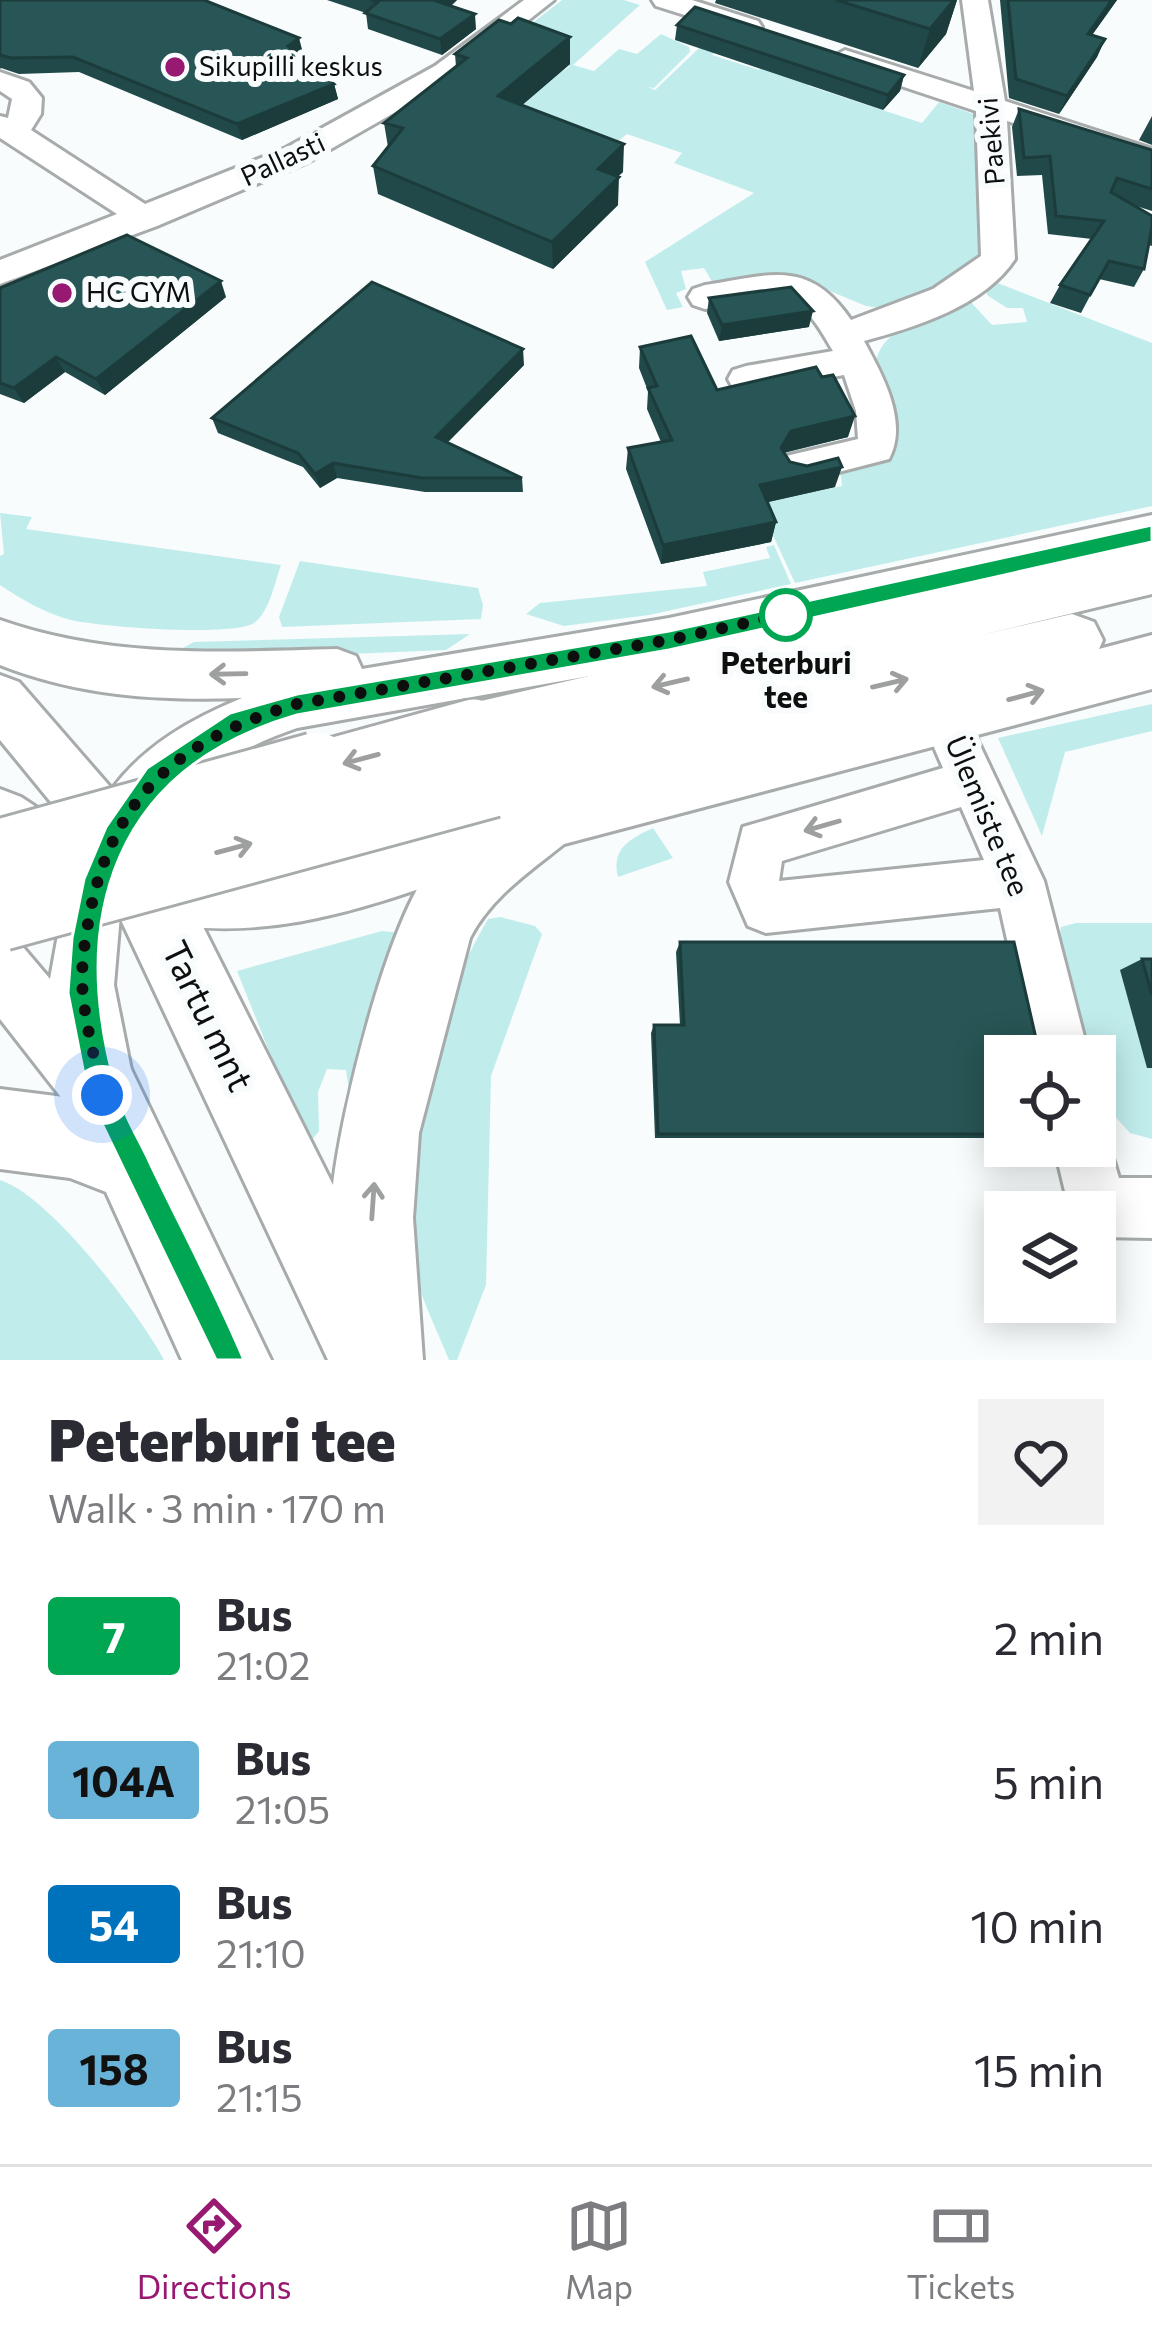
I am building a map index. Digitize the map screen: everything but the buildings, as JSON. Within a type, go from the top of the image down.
[{"type":"highway","points":[[503,775],[1152,570]]},
{"type":"highway","points":[[0,912],[503,775],[1152,621]]},
{"type":"highway","points":[[4,842],[944,717],[1152,662]]},
{"type":"highway","points":[[377,1360],[371,1218],[379,1133],[437,927],[455,893],[479,868],[503,775]]},
{"type":"highway","name":"Tartu mnt","points":[[121,870],[377,1360]]},
{"type":"highway","points":[[0,1129],[70,1138],[119,1129],[227,1360]]},
{"type":"main road","points":[[119,1129],[82,993],[86,938],[121,870],[156,776],[239,721],[297,704],[669,640],[1152,534]]},
{"type":"main road","points":[[0,642],[44,662],[159,676],[513,668]]},
{"type":"main road","points":[[7,707],[20,784],[4,842],[121,870],[220,905],[310,893],[503,775]]},
{"type":"main road","name":"Tartu mnt","points":[[7,707],[121,870]]},
{"type":"main road","points":[[0,968],[119,1129]]},
{"type":"street","name":"Pallasti","points":[[0,273],[267,169],[445,72],[541,0]]},
{"type":"street","points":[[665,0],[778,36]]},
{"type":"street","name":"Paekivi","points":[[848,347],[981,276],[998,259],[991,105],[975,0]]},
{"type":"street","points":[[822,51],[1152,159]]},
{"type":"street","points":[[0,81],[19,88],[27,98],[26,114],[7,128],[145,219]]},
{"type":"street","points":[[705,297],[801,288],[817,296],[848,347],[877,411],[882,435],[875,448],[800,466]]},
{"type":"street","points":[[746,380],[848,347]]},
{"type":"street","name":"Ülemiste tee","points":[[944,717],[1019,881],[1056,1035]]},
{"type":"street","points":[[974,781],[760,844],[754,882],[766,908],[1019,881]]},
{"type":"street","points":[[1088,1167],[1097,1207],[1152,1208]]},
{"type":"shaded area","points":[[562,0],[624,0],[640,5],[573,65],[594,71],[619,49],[637,54],[661,34],[689,47],[690,52],[654,88],[648,87],[655,90],[718,30],[732,35],[712,55],[759,70],[779,50],[809,86],[922,123],[939,102],[979,116],[989,219],[979,260],[968,272],[889,309],[866,306],[796,277],[714,285],[704,268],[681,271],[686,289],[676,293],[683,307],[667,310],[645,262],[754,193],[674,163],[682,153],[627,134],[617,142],[522,105],[531,97],[496,85],[546,67],[561,72],[570,66],[508,42]]},
{"type":"shaded area","points":[[987,279],[1152,343],[1152,506],[795,583],[758,503],[842,486],[840,469],[884,455],[895,443],[875,368],[879,352],[901,329],[969,300],[992,325],[1027,322],[1023,308],[1007,308],[987,295]]},
{"type":"shaded area","points":[[0,513],[32,517],[26,529],[281,565],[264,612],[254,623],[241,627],[163,629],[82,622],[41,609],[0,585],[0,556],[4,554]]},
{"type":"shaded area","points":[[774,545],[791,584],[649,615],[564,626],[526,614],[540,603],[707,586],[703,572],[770,558],[766,547]]},
{"type":"shaded area","points":[[300,561],[478,588],[481,619],[282,627],[279,617]]},
{"type":"shaded area","points":[[470,634],[446,650],[179,661],[181,649],[194,642]]},
{"type":"shaded area","points":[[1152,704],[1152,731],[1065,752],[1042,836],[998,738]]},
{"type":"shaded area","points":[[653,828],[673,858],[618,877],[620,852]]},
{"type":"shaded area","points":[[500,917],[535,926],[542,934],[491,1076],[486,1285],[457,1360],[449,1360],[416,1274],[410,1229],[412,1136],[420,1090],[448,1001],[488,919]]},
{"type":"shaded area","points":[[1152,923],[1152,1139],[1130,1133],[1116,1118],[1116,1035],[1085,1035],[1058,950],[1061,927]]},
{"type":"shaded area","points":[[382,931],[419,935],[353,1121],[346,1070],[327,1069],[318,1092],[319,1131],[307,1146],[237,971]]},
{"type":"shaded area","points":[[0,1180],[20,1190],[67,1231],[114,1286],[164,1360],[0,1360]]},
{"type":"bus line","name":"7","points":[[227,1360],[102,1095],[82,993],[97,879],[115,836],[156,776],[239,721],[297,704],[669,640],[1152,534]]},
{"type":"place","name":"Sikupilli keskus","points":[[175,67]]},
{"type":"place","name":"HC GYM","points":[[62,293]]},
{"type":"place","name":"Peterburi tee","points":[[786,615]]},
{"type":"route","points":[[102,1095],[82,993],[97,879],[132,808],[156,776],[184,754],[239,721],[297,704],[669,640],[801,611],[786,615]]}]
